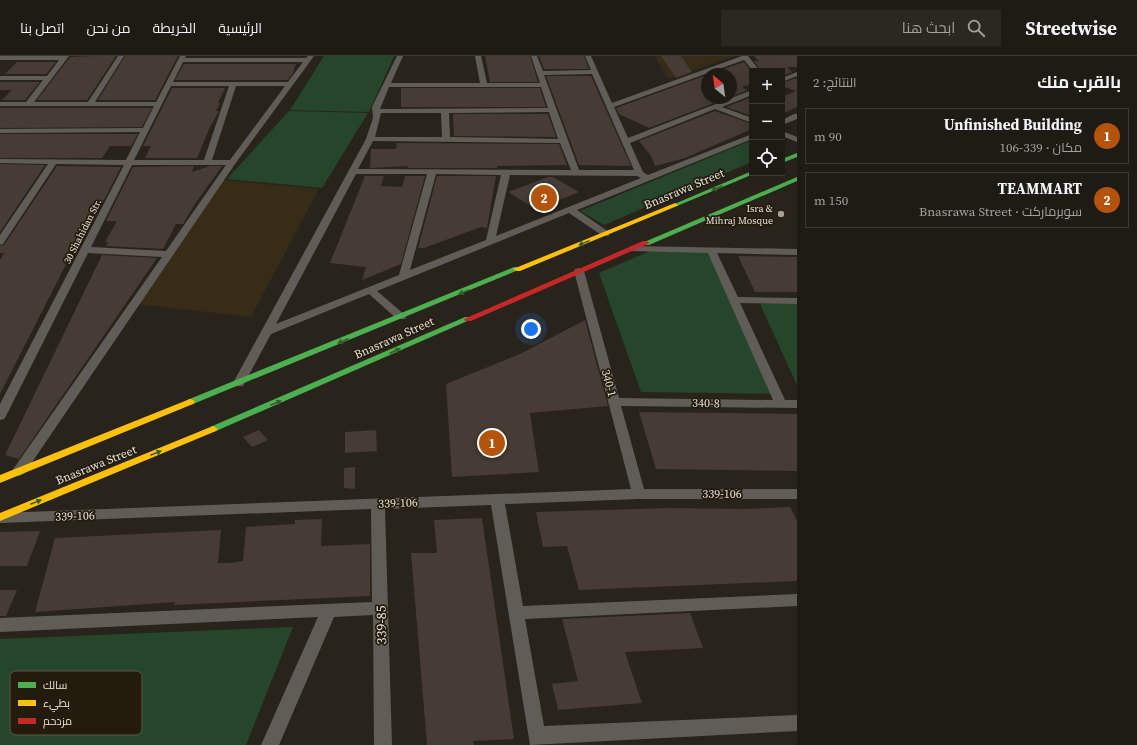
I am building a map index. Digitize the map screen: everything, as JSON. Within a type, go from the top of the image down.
[{"type":"main road","points":[[785,160],[797,155]]},
{"type":"main road","name":"Bnasrawa Street","points":[[0,479],[646,218],[749,175]]},
{"type":"main road","name":"Bnasrawa Street","points":[[0,518],[284,400],[579,271],[797,179]]},
{"type":"main road","points":[[646,218],[670,232]]},
{"type":"street","points":[[90,104],[121,56]]},
{"type":"street","points":[[239,383],[354,172],[370,139],[378,111],[376,107],[400,56]]},
{"type":"street","points":[[478,56],[484,85]]},
{"type":"street","points":[[534,56],[563,141],[576,173]]},
{"type":"street","points":[[588,56],[639,173]]},
{"type":"street","points":[[610,106],[745,56],[755,68]]},
{"type":"street","points":[[28,104],[65,57]]},
{"type":"street","points":[[0,58],[65,57]]},
{"type":"street","points":[[182,58],[307,58]]},
{"type":"street","name":"30 Shahidan Str.","points":[[0,416],[5,395],[84,250],[182,58]]},
{"type":"street","points":[[19,471],[232,163],[291,84],[307,58]]},
{"type":"street","points":[[540,73],[595,72]]},
{"type":"street","points":[[785,79],[797,74]]},
{"type":"street","points":[[0,78],[48,78]]},
{"type":"street","points":[[169,84],[291,84]]},
{"type":"street","points":[[207,163],[233,84]]},
{"type":"street","points":[[386,85],[544,85]]},
{"type":"street","points":[[625,142],[749,93]]},
{"type":"street","points":[[0,104],[159,104]]},
{"type":"street","points":[[716,106],[749,120]]},
{"type":"street","points":[[378,111],[553,110]]},
{"type":"street","points":[[445,111],[446,140]]},
{"type":"street","points":[[785,122],[797,116]]},
{"type":"street","points":[[0,131],[145,130]]},
{"type":"street","points":[[785,134],[797,140]]},
{"type":"street","points":[[266,332],[749,137]]},
{"type":"street","points":[[370,139],[563,141]]},
{"type":"street","points":[[0,161],[232,163]]},
{"type":"street","points":[[0,242],[53,162]]},
{"type":"street","points":[[354,172],[639,173],[648,178]]},
{"type":"street","points":[[403,277],[432,172]]},
{"type":"street","points":[[490,242],[506,172]]},
{"type":"street","points":[[569,209],[606,234]]},
{"type":"street","points":[[632,249],[797,252]]},
{"type":"street","points":[[84,250],[170,254]]},
{"type":"street","points":[[711,250],[781,404]]},
{"type":"street","name":"340-1","points":[[579,271],[639,494]]},
{"type":"street","points":[[370,290],[401,317]]},
{"type":"street","points":[[734,300],[797,301]]},
{"type":"street","name":"340-8","points":[[614,402],[797,404]]},
{"type":"street","name":"339-106","points":[[0,518],[639,494],[797,494]]},
{"type":"street","points":[[497,500],[538,740],[797,723]]},
{"type":"street","name":"339-85","points":[[378,504],[383,745]]},
{"type":"street","points":[[516,613],[797,600]]},
{"type":"street","points":[[0,625],[380,608]]},
{"type":"street","points":[[270,745],[329,611]]},
{"type":"shaded area","points":[[655,56],[735,56],[671,78],[667,77]]},
{"type":"shaded area","points":[[223,180],[319,189],[251,317],[137,304]]},
{"type":"green space","points":[[324,56],[394,56],[369,112],[290,110]]},
{"type":"green space","points":[[289,111],[368,113],[322,188],[227,179]]},
{"type":"green space","points":[[749,141],[749,163],[604,225],[580,211]]},
{"type":"green space","points":[[650,251],[715,252],[779,394],[641,392],[599,273]]},
{"type":"green space","points":[[760,304],[797,304],[797,385]]},
{"type":"green space","points":[[293,627],[246,745],[0,745],[0,639]]},
{"type":"building","points":[[116,56],[87,100],[37,100],[70,57]]},
{"type":"building","points":[[125,56],[178,56],[155,100],[98,100]]},
{"type":"building","points":[[485,56],[530,56],[538,82],[490,82]]},
{"type":"building","points":[[539,56],[584,56],[589,69],[544,69]]},
{"type":"building","points":[[661,56],[681,56],[692,72],[676,78]]},
{"type":"building","points":[[754,56],[797,56],[797,67],[787,67],[792,72],[785,75],[785,68],[759,68],[754,61],[759,61]]},
{"type":"building","points":[[17,62],[56,62],[46,74],[5,74]]},
{"type":"building","points":[[744,62],[749,68],[749,85],[742,87],[748,90],[737,95],[737,68],[727,68]]},
{"type":"building","points":[[184,64],[296,64],[293,73],[288,80],[175,80]]},
{"type":"building","points":[[546,76],[591,76],[631,166],[579,165]]},
{"type":"building","points":[[701,77],[701,104],[711,104],[649,128],[619,114],[616,108]]},
{"type":"building","points":[[797,78],[797,107],[785,113],[785,96],[796,91],[785,87],[785,82]]},
{"type":"building","points":[[0,82],[40,82],[25,100],[2,100],[12,90],[0,90]]},
{"type":"building","points":[[172,88],[225,88],[216,111],[219,111],[210,127],[197,158],[145,158],[151,146],[143,146]]},
{"type":"building","points":[[401,88],[540,88],[546,107],[401,107]]},
{"type":"building","points":[[749,98],[749,115],[726,107]]},
{"type":"building","points":[[0,108],[152,108],[142,127],[0,128]]},
{"type":"building","points":[[715,111],[749,123],[749,130],[685,158],[655,166],[651,156],[639,141]]},
{"type":"building","points":[[453,114],[548,114],[556,137],[454,136]]},
{"type":"building","points":[[0,134],[138,134],[131,146],[110,146],[102,158],[0,158]]},
{"type":"building","points":[[397,143],[559,144],[567,165],[497,166],[497,168],[407,168],[408,166],[370,168],[371,149],[396,149]]},
{"type":"building","points":[[0,164],[45,165],[0,232]]},
{"type":"building","points":[[57,166],[121,167],[91,225],[86,225],[0,394],[0,260],[4,253],[0,253],[0,246],[4,245]]},
{"type":"building","points":[[194,166],[192,172],[210,166],[222,166],[195,204],[183,224],[176,224],[163,249],[106,246],[108,242],[105,242],[117,221],[106,221],[133,167]]},
{"type":"building","points":[[365,176],[384,176],[381,186],[402,187],[405,176],[425,176],[401,264],[362,280],[366,267],[330,263]]},
{"type":"building","points":[[437,176],[496,176],[487,228],[481,227],[424,248],[418,248]]},
{"type":"building","points":[[548,177],[553,177],[579,192],[536,209],[508,192]]},
{"type":"building","points":[[102,255],[157,258],[19,459],[5,455]]},
{"type":"building","points":[[738,256],[797,257],[797,292],[755,292]]},
{"type":"building","points":[[585,320],[608,406],[530,413],[539,472],[452,477],[446,384],[522,353]]},
{"type":"building","points":[[639,412],[797,414],[797,471],[656,469]]},
{"type":"building","points":[[259,430],[268,440],[252,447],[243,437]]},
{"type":"building","points":[[376,430],[377,451],[345,453],[345,432]]},
{"type":"building","points":[[355,467],[355,489],[344,488],[344,468]]},
{"type":"building","points":[[790,507],[797,521],[797,581],[579,590],[567,546],[543,547],[536,512],[670,508],[744,509]]},
{"type":"building","points":[[482,518],[514,739],[473,741],[474,745],[427,745],[411,553],[437,553],[434,520]]},
{"type":"building","points":[[322,519],[321,546],[370,544],[370,596],[174,605],[175,602],[35,612],[55,538],[221,530],[218,563],[230,563],[243,561],[246,527],[295,524],[295,520]]},
{"type":"building","points":[[40,531],[27,566],[0,566],[0,532]]},
{"type":"building","points":[[0,590],[17,590],[6,616],[0,616]]},
{"type":"building","points":[[690,613],[703,648],[625,652],[642,703],[558,710],[552,684],[578,681],[562,619]]},
{"type":"traffic: fast","points":[[785,160],[797,155]]},
{"type":"traffic: fast","points":[[675,205],[749,175]]},
{"type":"traffic: fast","points":[[646,243],[797,179]]},
{"type":"traffic: fast","points":[[190,402],[517,269]]},
{"type":"traffic: fast","points":[[213,429],[468,319]]},
{"type":"traffic: slow","points":[[517,269],[675,205]]},
{"type":"traffic: slow","points":[[0,479],[190,402]]},
{"type":"traffic: slow","points":[[0,517],[213,429]]},
{"type":"traffic: jam","points":[[468,319],[646,243]]},
{"type":"place","name":"TEAMMART","points":[[544,198]]},
{"type":"place","name":"Isra & Mihraj Mosque","points":[[781,214]]},
{"type":"place","name":"Unfinished Building","points":[[492,443]]}]
